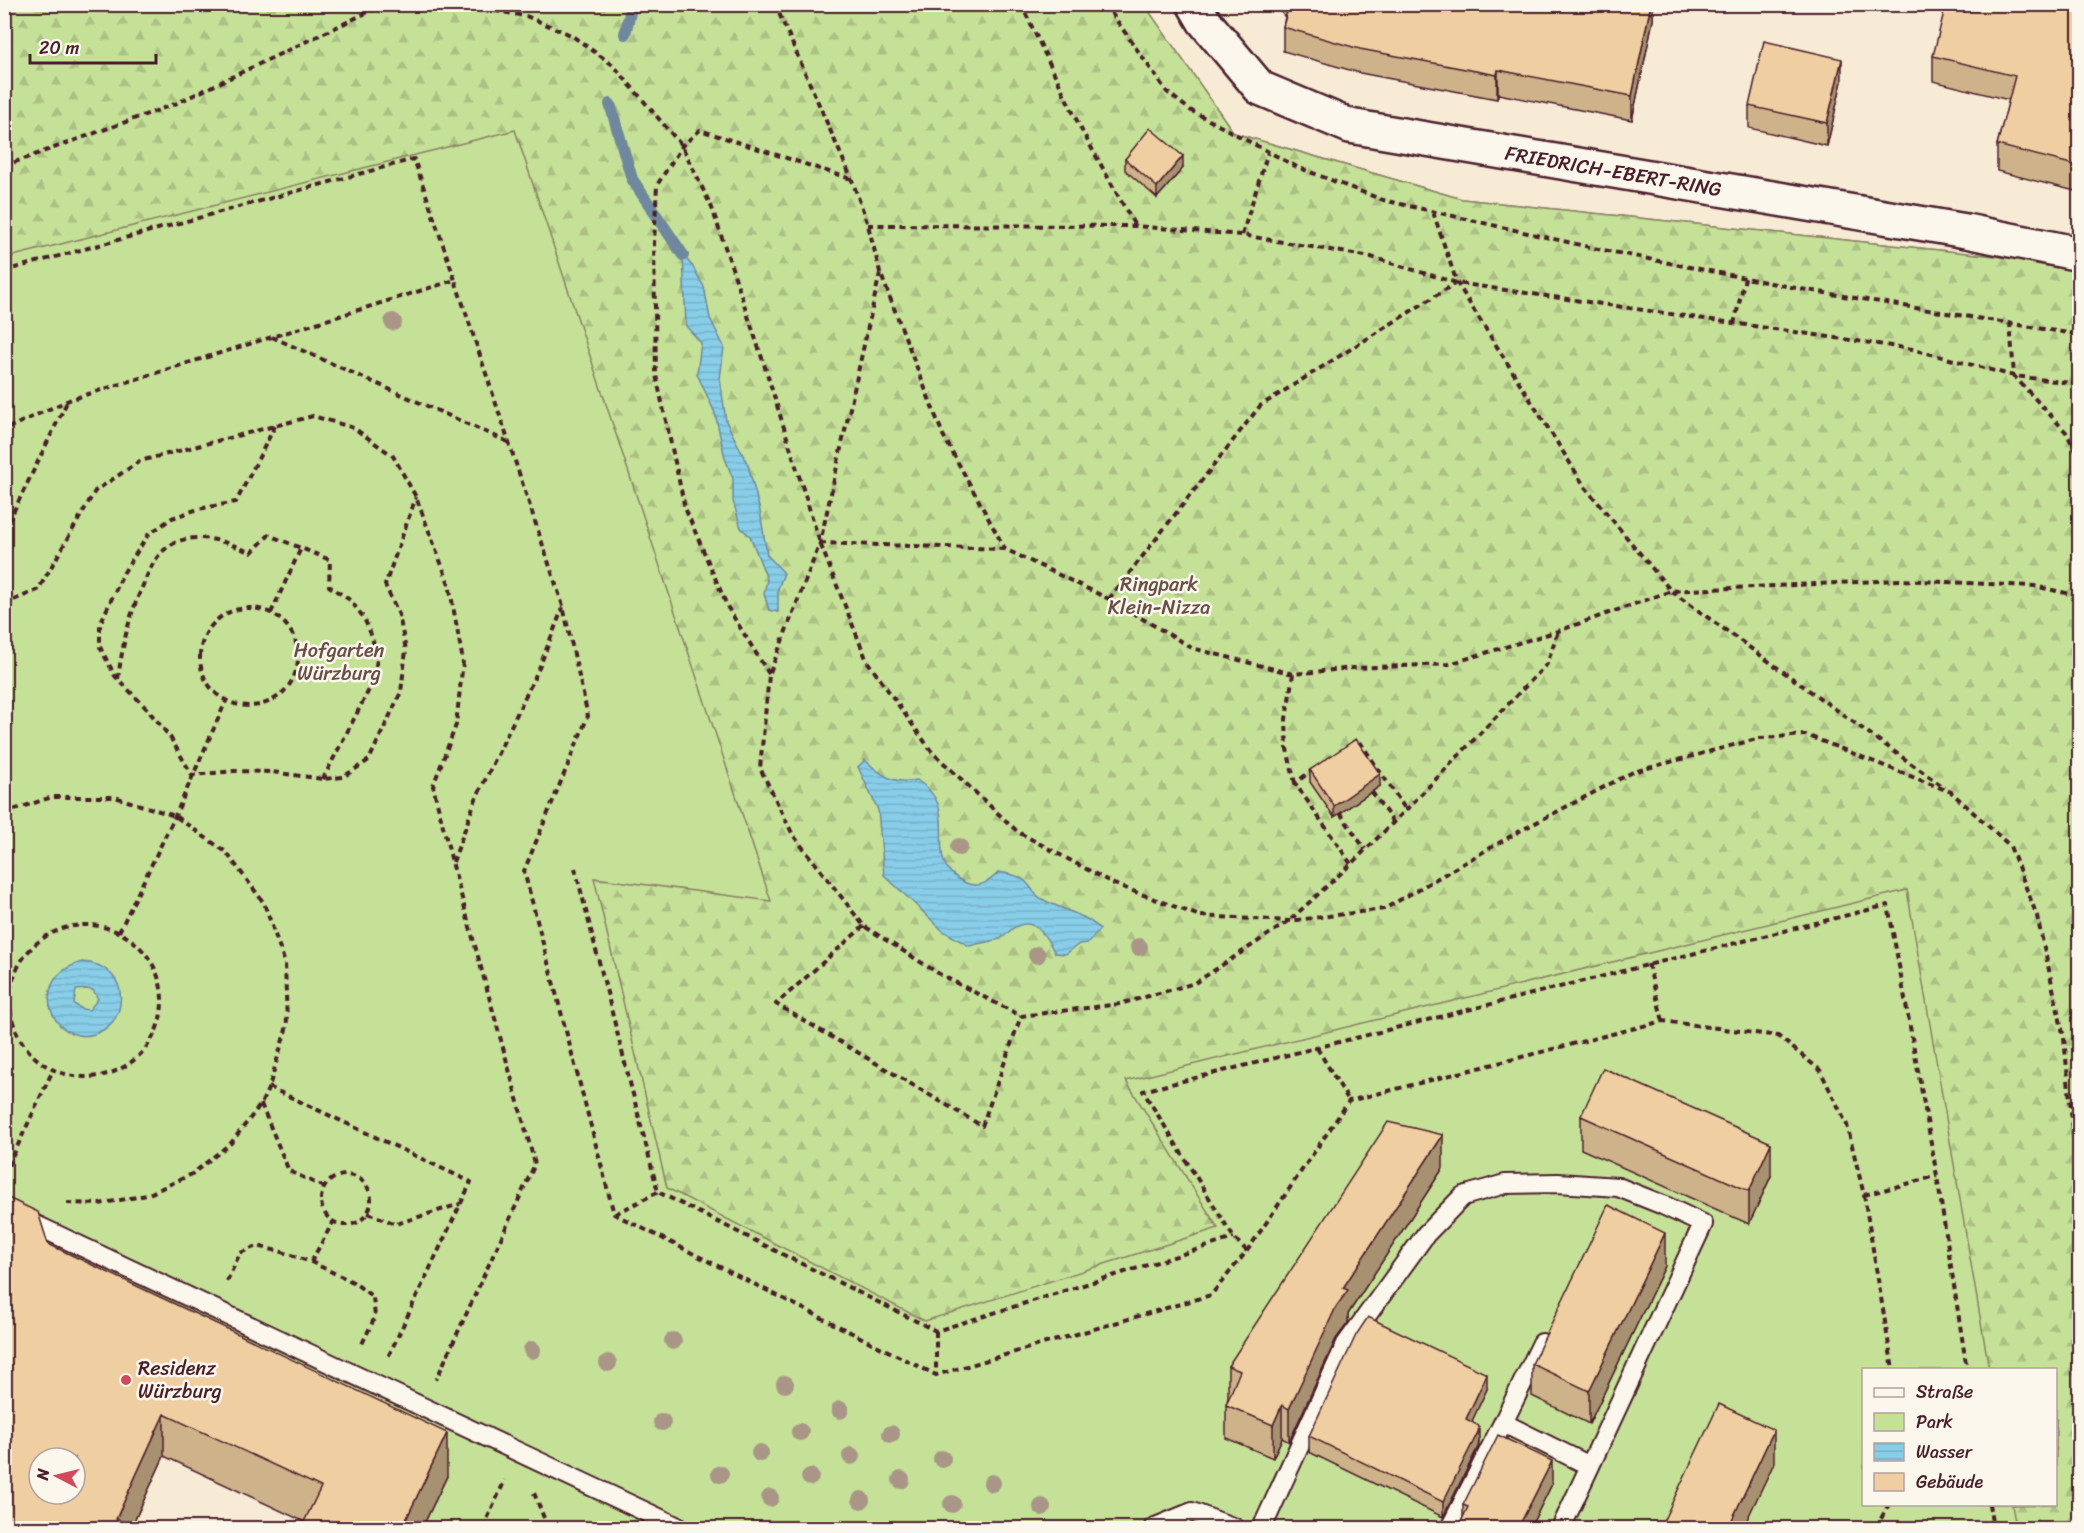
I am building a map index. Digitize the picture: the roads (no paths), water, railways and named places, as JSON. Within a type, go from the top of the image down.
[{"type":"main road","name":"FRIEDRICH-EBERT-RING","points":[[1194,4],[1204,21],[1260,88],[1350,126],[1966,231],[2079,254]]},
{"type":"lane","points":[[1262,1528],[1346,1344],[1426,1234],[1463,1196],[1505,1185],[1558,1183],[1618,1187],[1703,1224],[1561,1528]]},
{"type":"lane","points":[[1608,1209],[1618,1187]]},
{"type":"lane","points":[[4,1210],[680,1528]]},
{"type":"lane","points":[[1450,1528],[1550,1327]]},
{"type":"lane","points":[[1503,1423],[1590,1466]]},
{"type":"lane","points":[[1153,1528],[1192,1512],[1235,1528]]},
{"type":"water","points":[[683,255],[704,287],[710,318],[724,347],[720,379],[726,421],[748,465],[760,511],[767,555],[784,573],[778,589],[778,612],[769,610],[764,594],[767,579],[750,536],[741,528],[733,501],[733,479],[725,458],[715,413],[697,374],[701,343],[686,326]]},
{"type":"water","points":[[865,760],[895,780],[917,780],[932,794],[941,815],[943,858],[947,868],[954,876],[971,885],[980,885],[999,872],[1017,876],[1026,882],[1039,897],[1080,915],[1100,929],[1088,943],[1079,944],[1066,954],[1055,953],[1043,934],[1027,924],[1012,929],[1001,938],[969,946],[943,931],[884,875],[878,810],[858,767]]},
{"type":"water","points":[[82,962],[90,963],[105,969],[116,980],[120,995],[119,1008],[115,1019],[107,1028],[86,1036],[72,1033],[60,1025],[52,1012],[49,998],[53,984],[63,971]],"holes":[[[76,990],[93,990],[98,999],[89,1010],[74,1004]]]},
{"type":"waterway","points":[[625,34],[632,4]]},
{"type":"waterway","points":[[610,104],[632,179],[683,255]]},
{"type":"place","name":"Residenz Würzburg","points":[[126,1380]]},
{"type":"park label","name":"Ringpark Klein-Nizza","points":[[1159,596]]},
{"type":"park label","name":"Hofgarten Würzburg","points":[[339,662]]}]
